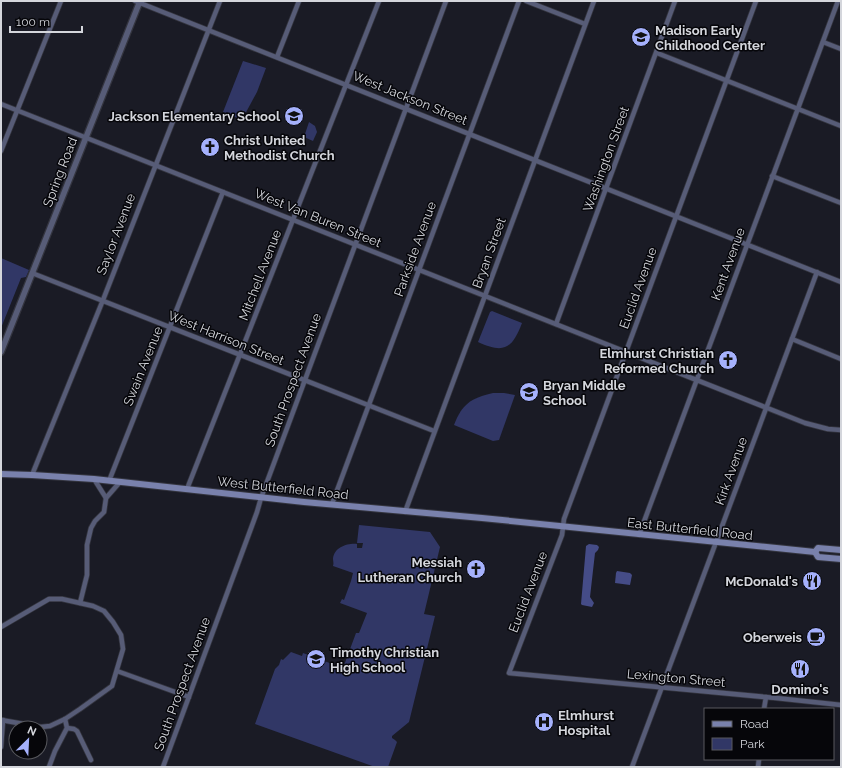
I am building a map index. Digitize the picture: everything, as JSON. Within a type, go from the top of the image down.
[{"type":"main road","name":"West Butterfield Road","points":[[1,474],[94,479],[261,498],[564,527]]},
{"type":"main road","name":"East Butterfield Road","points":[[564,527],[815,552]]},
{"type":"main road","name":"East Butterfield Road","points":[[815,552],[818,548],[841,550]]},
{"type":"main road","name":"East Butterfield Road","points":[[815,552],[818,557],[841,559]]},
{"type":"street","points":[[1,151],[61,1]]},
{"type":"street","name":"Saylor Avenue","points":[[32,475],[103,300],[220,1]]},
{"type":"street","points":[[277,57],[299,1]]},
{"type":"street","name":"Mitchell Avenue","points":[[187,490],[379,1]]},
{"type":"street","name":"South Prospect Avenue","points":[[163,767],[261,498],[446,1]]},
{"type":"street","name":"Parkside Avenue","points":[[332,504],[519,1]]},
{"type":"street","points":[[526,1],[585,24]]},
{"type":"street","name":"Bryan Street","points":[[405,512],[594,1]]},
{"type":"street","name":"Washington Street","points":[[556,324],[675,1]]},
{"type":"street","name":"Euclid Avenue","points":[[509,673],[562,535],[564,519],[756,1]]},
{"type":"street","name":"Kent Avenue","points":[[639,535],[838,1]]},
{"type":"street","name":"West Jackson Street","points":[[138,2],[841,282]]},
{"type":"street","name":"Spring Road","points":[[1,352],[138,2]]},
{"type":"street","points":[[823,42],[841,49]]},
{"type":"street","points":[[657,53],[841,126]]},
{"type":"street","name":"West Van Buren Street","points":[[1,104],[767,408],[816,426],[841,430]]},
{"type":"street","points":[[772,176],[841,203]]},
{"type":"street","name":"Swain Avenue","points":[[109,481],[224,192]]},
{"type":"street","name":"Kirk Avenue","points":[[632,767],[817,272]]},
{"type":"street","name":"West Harrison Street","points":[[32,273],[434,431]]},
{"type":"street","points":[[792,339],[841,359]]},
{"type":"street","points":[[94,479],[106,498]]},
{"type":"street","points":[[80,603],[86,575],[88,536],[95,521],[104,512],[106,498],[120,482]]},
{"type":"street","points":[[1,627],[49,598],[62,598],[104,611],[121,636],[123,649],[112,686],[65,719],[50,726],[42,727],[2,720],[1,747]]},
{"type":"street","points":[[117,670],[189,697]]},
{"type":"street","name":"Lexington Street","points":[[509,673],[841,705]]},
{"type":"street","points":[[764,708],[766,697]]},
{"type":"street","points":[[49,767],[55,751],[67,728],[65,719]]},
{"type":"street","points":[[67,728],[74,729],[77,732],[91,760]]},
{"type":"green space","points":[[243,61],[266,68],[257,92],[244,116],[240,119],[223,112]]},
{"type":"green space","points":[[309,122],[315,126],[317,132],[313,141],[304,137]]},
{"type":"green space","points":[[1,258],[29,270],[26,277],[21,278],[1,328]]},
{"type":"green space","points":[[492,311],[522,323],[515,339],[506,347],[494,348],[478,342],[490,312]]},
{"type":"green space","points":[[493,393],[515,395],[499,440],[493,441],[454,425],[460,412],[468,403],[479,397]]},
{"type":"green space","points":[[359,525],[430,532],[440,547],[424,614],[435,616],[409,722],[392,736],[392,738],[397,742],[388,767],[375,767],[255,724],[275,669],[279,665],[281,659],[283,660],[291,652],[302,656],[303,653],[343,668],[356,633],[359,633],[367,613],[340,603],[342,599],[344,600],[353,573],[333,566],[333,559],[336,551],[346,545],[357,544],[357,548],[362,548],[363,543],[357,543]]},
{"type":"shaded area","points":[[589,544],[597,545],[599,547],[595,553],[590,597],[594,603],[592,607],[581,604],[586,546]]},
{"type":"shaded area","points":[[617,571],[630,573],[632,575],[630,585],[615,583]]},
{"type":"place","name":"Madison Early Childhood Center","points":[[641,37]]},
{"type":"place","name":"Jackson Elementary School","points":[[294,116]]},
{"type":"place","name":"Christ United Methodist Church","points":[[210,147]]},
{"type":"place","name":"Elmhurst Christian Reformed Church","points":[[728,360]]},
{"type":"place","name":"Bryan Middle School","points":[[529,392]]},
{"type":"place","name":"Messiah Lutheran Church","points":[[476,569]]},
{"type":"place","name":"McDonald's","points":[[812,581]]},
{"type":"place","name":"Oberweis","points":[[816,637]]},
{"type":"place","name":"Timothy Christian High School","points":[[316,659]]},
{"type":"place","name":"Domino's","points":[[800,669]]},
{"type":"place","name":"Elmhurst Hospital","points":[[544,722]]}]
